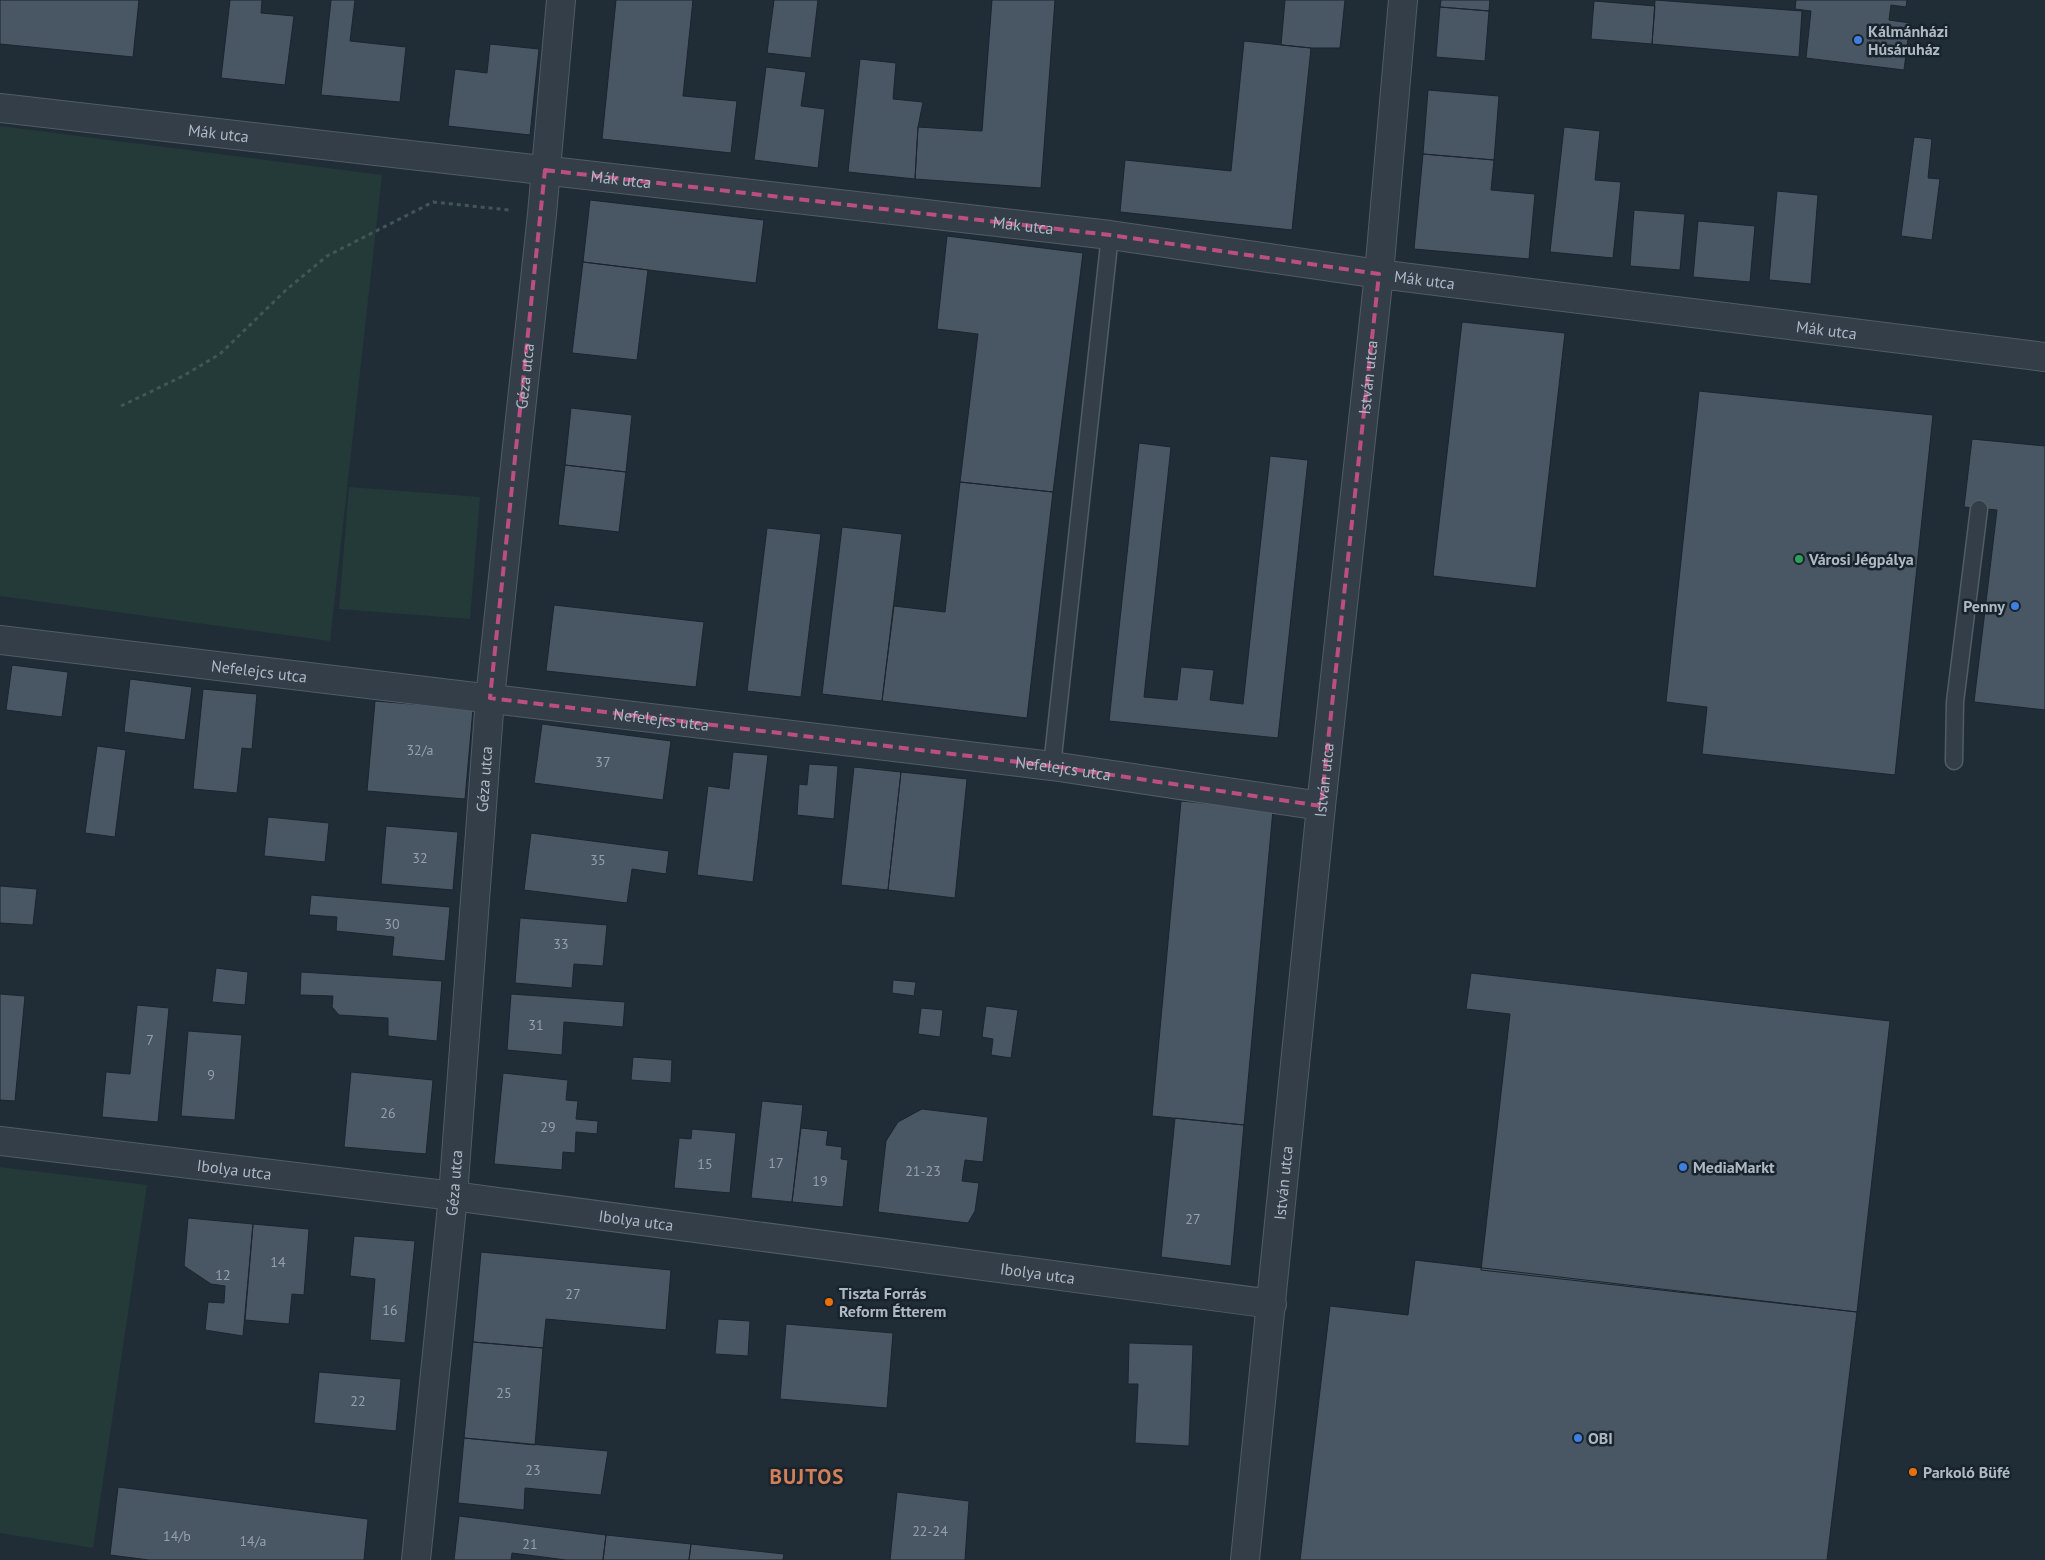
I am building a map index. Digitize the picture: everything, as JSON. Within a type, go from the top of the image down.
[{"type":"street","name":"Géza utca","points":[[416,1560],[453,1196],[490,698],[542,214],[561,0]]},
{"type":"street","name":"István utca","points":[[1245,1560],[1321,806],[1379,274],[1403,0]]},
{"type":"street","name":"Mák utca","points":[[0,108],[1110,235],[1379,274],[2045,357]]},
{"type":"street","name":"Nefelejcs utca","points":[[0,640],[1052,766],[1321,806]]},
{"type":"street","name":"Ibolya utca","points":[[0,1141],[453,1196],[1272,1304]]},
{"type":"lane","points":[[1052,766],[1110,235]]},
{"type":"lane","points":[[1954,761],[1955,702],[1979,509]]},
{"type":"path","points":[[121,406],[183,376],[220,354],[286,290],[327,256],[433,202],[542,214]]},
{"type":"highlighted area","points":[[545,170],[1110,235],[1379,274],[1321,806],[1052,766],[490,698]]},
{"type":"green space","points":[[0,126],[382,175],[330,641],[0,596]]},
{"type":"green space","points":[[349,487],[480,497],[470,619],[339,609]]},
{"type":"green space","points":[[0,1167],[147,1185],[93,1548],[0,1533]]},
{"type":"building","points":[[0,0],[139,0],[133,57],[0,44]]},
{"type":"building","points":[[230,0],[262,0],[261,13],[294,16],[285,85],[221,78]]},
{"type":"building","points":[[331,0],[355,0],[350,41],[406,47],[400,102],[321,95]]},
{"type":"building","points":[[616,0],[693,0],[683,96],[737,101],[731,153],[602,139]]},
{"type":"building","points":[[774,0],[818,0],[811,58],[767,53]]},
{"type":"building","points":[[992,0],[1055,0],[1041,188],[915,179],[918,127],[982,131]]},
{"type":"building","points":[[1285,0],[1345,0],[1340,48],[1281,45]]},
{"type":"building","points":[[1441,0],[1490,0],[1489,11],[1440,7]]},
{"type":"building","points":[[1655,0],[1802,11],[1799,57],[1652,44]]},
{"type":"building","name":"Kálmánházi Húsáruház","points":[[1796,0],[1907,0],[1906,7],[1891,5],[1889,20],[1910,23],[1904,70],[1806,58],[1811,11],[1795,9]]},
{"type":"building","points":[[1594,1],[1655,6],[1652,44],[1591,39]]},
{"type":"building","points":[[1440,7],[1489,11],[1485,61],[1436,57]]},
{"type":"building","points":[[1244,41],[1311,48],[1292,230],[1120,212],[1125,160],[1231,171]]},
{"type":"building","points":[[490,44],[539,49],[530,135],[448,126],[455,69],[487,73]]},
{"type":"building","points":[[860,59],[896,63],[893,99],[923,102],[918,127],[915,179],[848,172]]},
{"type":"building","points":[[766,67],[806,72],[801,106],[825,109],[818,168],[754,160]]},
{"type":"building","points":[[1428,90],[1499,96],[1494,160],[1423,154]]},
{"type":"building","points":[[1564,127],[1600,131],[1595,180],[1621,182],[1613,258],[1550,252]]},
{"type":"building","points":[[1914,137],[1932,139],[1928,178],[1940,179],[1932,240],[1901,236]]},
{"type":"building","points":[[1423,154],[1494,160],[1491,190],[1535,194],[1529,259],[1414,249]]},
{"type":"building","points":[[1777,191],[1818,195],[1811,284],[1769,280]]},
{"type":"building","points":[[590,200],[764,220],[756,283],[583,262]]},
{"type":"building","points":[[1634,210],[1685,214],[1680,270],[1630,266]]},
{"type":"building","points":[[1698,221],[1755,226],[1750,282],[1693,277]]},
{"type":"building","points":[[947,236],[1083,253],[1053,492],[960,482],[978,334],[937,329]]},
{"type":"building","points":[[583,262],[648,270],[637,360],[572,353]]},
{"type":"building","points":[[1462,322],[1565,333],[1536,588],[1433,576]]},
{"type":"building","name":"Városi Jégpálya","points":[[1699,391],[1933,415],[1895,775],[1702,754],[1707,707],[1666,702]]},
{"type":"building","points":[[571,408],[632,415],[626,472],[565,465]]},
{"type":"building","name":"Penny","points":[[1972,439],[2045,446],[2045,710],[1974,702],[1997,510],[1964,507]]},
{"type":"building","points":[[1139,443],[1171,447],[1144,697],[1177,700],[1181,667],[1214,670],[1210,700],[1243,704],[1270,456],[1308,460],[1278,738],[1109,721]]},
{"type":"building","points":[[565,465],[626,472],[619,532],[558,525]]},
{"type":"building","points":[[960,482],[1053,492],[1027,718],[882,701],[894,606],[945,612]]},
{"type":"building","points":[[842,527],[902,534],[882,701],[822,694]]},
{"type":"building","points":[[767,528],[821,534],[801,697],[747,691]]},
{"type":"building","points":[[554,605],[704,622],[696,687],[546,671]]},
{"type":"building","points":[[12,665],[68,672],[62,717],[6,710]]},
{"type":"building","points":[[130,679],[192,687],[185,740],[124,732]]},
{"type":"building","points":[[203,689],[257,694],[252,749],[242,748],[237,793],[193,789]]},
{"type":"building","points":[[375,701],[473,709],[465,799],[367,791]]},
{"type":"building","points":[[542,724],[671,741],[663,800],[534,783]]},
{"type":"building","points":[[97,746],[126,750],[115,837],[85,833]]},
{"type":"building","points":[[733,752],[768,755],[753,882],[697,875],[708,786],[729,789]]},
{"type":"building","points":[[809,764],[838,766],[834,819],[797,815],[799,784],[807,785]]},
{"type":"building","points":[[854,767],[901,772],[888,890],[841,885]]},
{"type":"building","points":[[901,772],[967,779],[955,898],[888,890]]},
{"type":"building","points":[[1181,801],[1273,810],[1244,1125],[1152,1116]]},
{"type":"building","points":[[268,817],[329,823],[325,862],[264,856]]},
{"type":"building","points":[[386,826],[458,832],[453,890],[381,884]]},
{"type":"building","points":[[531,833],[669,851],[666,874],[632,869],[627,903],[524,890]]},
{"type":"building","points":[[0,886],[37,889],[33,925],[0,923]]},
{"type":"building","points":[[311,895],[450,907],[445,961],[392,956],[394,937],[336,931],[337,917],[309,915]]},
{"type":"building","points":[[520,918],[607,925],[603,966],[574,964],[572,988],[515,983]]},
{"type":"building","points":[[216,968],[248,972],[245,1005],[212,1002]]},
{"type":"building","points":[[301,972],[442,981],[437,1041],[388,1036],[388,1018],[339,1015],[332,1007],[333,996],[300,995]]},
{"type":"building","name":"MediaMarkt","points":[[1471,973],[1890,1021],[1857,1312],[1481,1270],[1510,1014],[1466,1009]]},
{"type":"building","points":[[893,980],[916,982],[914,996],[892,993]]},
{"type":"building","points":[[0,994],[25,996],[15,1101],[0,1100]]},
{"type":"building","points":[[511,994],[625,1002],[623,1027],[564,1022],[562,1055],[507,1050]]},
{"type":"building","points":[[137,1005],[169,1008],[158,1122],[102,1117],[106,1072],[130,1074]]},
{"type":"building","points":[[986,1006],[1018,1010],[1011,1058],[991,1055],[993,1039],[982,1037]]},
{"type":"building","points":[[921,1008],[943,1010],[940,1037],[918,1034]]},
{"type":"building","points":[[188,1031],[242,1035],[235,1120],[181,1116]]},
{"type":"building","points":[[633,1057],[672,1060],[671,1083],[631,1080]]},
{"type":"building","points":[[351,1072],[433,1080],[426,1154],[344,1147]]},
{"type":"building","points":[[503,1073],[568,1080],[566,1100],[578,1101],[576,1119],[598,1121],[597,1134],[576,1132],[575,1153],[563,1152],[562,1170],[494,1164]]},
{"type":"building","points":[[762,1101],[803,1105],[792,1202],[751,1198]]},
{"type":"building","points":[[922,1109],[988,1117],[983,1162],[965,1160],[962,1181],[979,1183],[975,1211],[968,1223],[878,1212],[886,1141],[898,1122]]},
{"type":"building","points":[[1175,1118],[1244,1125],[1231,1266],[1161,1257]]},
{"type":"building","points":[[801,1128],[828,1131],[826,1145],[842,1147],[841,1159],[848,1160],[843,1207],[792,1202]]},
{"type":"building","points":[[692,1129],[736,1133],[730,1193],[674,1188],[679,1138],[691,1139]]},
{"type":"building","points":[[188,1218],[253,1224],[243,1336],[205,1330],[208,1302],[224,1303],[225,1286],[211,1284],[184,1266]]},
{"type":"building","points":[[253,1224],[309,1229],[304,1295],[292,1294],[289,1324],[245,1320]]},
{"type":"building","points":[[354,1236],[415,1241],[405,1343],[370,1340],[375,1279],[350,1276]]},
{"type":"building","points":[[481,1252],[671,1270],[666,1330],[546,1319],[543,1348],[473,1342]]},
{"type":"building","name":"OBI","points":[[1415,1260],[1857,1312],[1827,1560],[1300,1560],[1330,1306],[1408,1315]]},
{"type":"building","points":[[718,1319],[750,1321],[748,1356],[715,1354]]},
{"type":"building","points":[[786,1324],[893,1333],[887,1408],[780,1399]]},
{"type":"building","points":[[473,1342],[543,1348],[535,1445],[464,1438]]},
{"type":"building","points":[[1129,1343],[1193,1345],[1189,1446],[1135,1443],[1138,1384],[1128,1384]]},
{"type":"building","points":[[319,1372],[401,1379],[396,1431],[314,1423]]},
{"type":"building","points":[[464,1438],[608,1451],[601,1495],[525,1488],[524,1510],[458,1503]]},
{"type":"building","points":[[118,1487],[368,1519],[364,1560],[149,1560],[110,1555]]},
{"type":"building","points":[[897,1492],[969,1501],[965,1560],[890,1560]]},
{"type":"building","points":[[459,1516],[606,1535],[603,1560],[566,1560],[512,1553],[511,1560],[454,1560]]},
{"type":"building","points":[[606,1535],[691,1544],[689,1560],[603,1560]]},
{"type":"building","points":[[691,1544],[784,1554],[783,1560],[689,1560]]},
{"type":"place","name":"Kálmánházi Húsáruház","points":[[1858,40]]},
{"type":"place","name":"Városi Jégpálya","points":[[1799,559]]},
{"type":"place","name":"Penny","points":[[2015,606]]},
{"type":"place","name":"MediaMarkt","points":[[1683,1167]]},
{"type":"place","name":"Tiszta Forrás Reform Étterem","points":[[829,1302]]},
{"type":"place","name":"OBI","points":[[1578,1438]]},
{"type":"place","name":"Parkoló Büfé","points":[[1913,1472]]},
{"type":"district","name":"BUJTOS","points":[[807,1477]]}]
